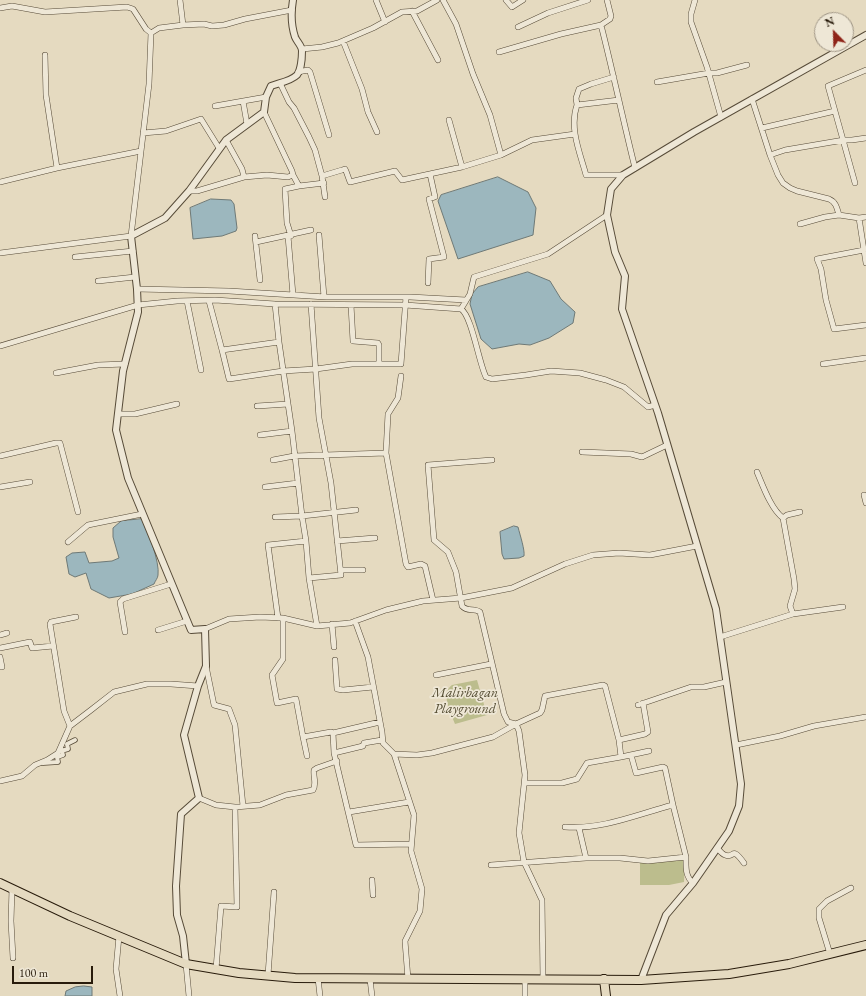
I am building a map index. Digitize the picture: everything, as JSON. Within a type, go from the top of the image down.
[{"type":"main road","points":[[0,883],[70,916],[186,964],[268,976],[295,978],[641,980],[729,974],[789,964],[866,945]]},
{"type":"main road","points":[[604,979],[606,996]]},
{"type":"street","points":[[180,0],[183,24]]},
{"type":"street","points":[[293,0],[291,17],[295,38],[302,49],[298,74],[290,79],[271,86],[266,97],[264,112],[299,186]]},
{"type":"street","points":[[376,0],[385,22]]},
{"type":"street","points":[[302,49],[322,48],[343,41],[373,28],[402,12],[417,11],[437,0]]},
{"type":"street","points":[[443,0],[456,24],[473,74],[490,115],[501,155]]},
{"type":"street","points":[[506,0],[512,7],[523,0]]},
{"type":"street","points":[[518,27],[548,13],[588,0]]},
{"type":"street","points":[[499,52],[561,34],[601,25],[610,20],[611,16],[607,0]]},
{"type":"street","points":[[695,0],[691,14],[692,22],[709,73],[721,117]]},
{"type":"street","points":[[0,8],[12,6],[45,12],[127,7],[133,9],[146,30],[151,32]]},
{"type":"street","points":[[151,32],[159,28],[183,24],[204,24],[212,26],[224,25],[245,18],[292,10]]},
{"type":"street","points":[[412,11],[438,60]]},
{"type":"street","points":[[601,25],[635,168]]},
{"type":"street","points":[[151,32],[149,84],[131,236],[138,312],[124,364],[116,430],[128,478],[191,630],[205,629],[229,619],[260,617],[281,618],[317,626],[350,624],[386,610],[423,601],[461,598],[512,588],[565,564],[593,555],[619,553],[650,555],[697,546]]},
{"type":"street","points":[[641,980],[666,915],[693,883],[729,831],[739,806],[741,784],[716,609],[655,405],[622,309],[625,276],[615,252],[607,215],[611,189],[623,175],[752,99],[866,36]]},
{"type":"street","points":[[343,41],[362,89],[368,112],[377,132]]},
{"type":"street","points":[[45,55],[46,95],[57,168]]},
{"type":"street","points":[[657,82],[717,73],[747,65]]},
{"type":"street","points":[[298,72],[305,70],[310,72],[329,135]]},
{"type":"street","points":[[855,183],[828,86],[866,70]]},
{"type":"street","points":[[614,77],[579,89],[576,98],[577,105],[574,116],[575,134],[586,175],[623,175]]},
{"type":"street","points":[[280,83],[315,150],[324,183],[325,197]]},
{"type":"street","points":[[215,106],[266,97]]},
{"type":"street","points":[[752,99],[770,155],[783,184],[797,191],[834,201],[839,215]]},
{"type":"street","points":[[577,105],[619,100]]},
{"type":"street","points":[[243,101],[247,124]]},
{"type":"street","points":[[762,128],[835,111]]},
{"type":"street","points":[[0,252],[131,236],[165,218],[189,191],[226,140],[264,112]]},
{"type":"street","points":[[143,133],[166,131],[201,119],[219,148]]},
{"type":"street","points":[[449,120],[462,167]]},
{"type":"street","points":[[322,176],[345,169],[350,182],[395,171],[402,180],[462,167],[501,155],[532,140],[575,134]]},
{"type":"street","points":[[770,155],[785,150],[844,140],[866,138]]},
{"type":"street","points":[[226,140],[242,169],[244,177]]},
{"type":"street","points":[[0,182],[57,168],[141,151]]},
{"type":"street","points":[[428,283],[429,260],[444,257],[429,199],[435,197],[430,174]]},
{"type":"street","points":[[189,191],[197,191],[244,177],[293,175]]},
{"type":"street","points":[[293,295],[285,189],[324,183]]},
{"type":"street","points":[[461,309],[470,294],[474,277],[548,254],[607,215]]},
{"type":"street","points":[[800,224],[839,215],[859,218],[866,217]]},
{"type":"street","points":[[859,218],[866,263]]},
{"type":"street","points":[[256,242],[311,230]]},
{"type":"street","points":[[319,235],[324,297]]},
{"type":"street","points":[[254,236],[260,280]]},
{"type":"street","points":[[864,250],[817,259],[834,329],[866,325]]},
{"type":"street","points":[[75,257],[133,251]]},
{"type":"street","points":[[98,281],[135,276]]},
{"type":"street","points":[[137,289],[229,291],[324,297],[406,296],[466,300]]},
{"type":"street","points":[[209,300],[228,379],[283,371],[316,369],[352,364],[401,364],[406,296]]},
{"type":"street","points":[[0,346],[138,305],[187,301],[209,300],[275,304],[405,305],[461,309],[465,314],[486,377],[492,379],[526,376],[551,371],[580,373],[606,380],[624,387],[648,407],[655,405]]},
{"type":"street","points":[[187,301],[201,370]]},
{"type":"street","points":[[275,304],[306,541],[309,578],[317,626]]},
{"type":"street","points":[[309,578],[341,575],[331,483],[319,418],[312,304]]},
{"type":"street","points":[[351,305],[353,341],[378,343],[380,345],[379,364]]},
{"type":"street","points":[[222,350],[279,342]]},
{"type":"street","points":[[823,364],[866,358]]},
{"type":"street","points":[[56,373],[98,365],[124,364]]},
{"type":"street","points":[[401,376],[398,398],[388,414],[386,453],[406,564],[408,567],[421,564],[424,566],[433,600]]},
{"type":"street","points":[[118,414],[135,414],[177,404]]},
{"type":"street","points":[[257,406],[288,404]]},
{"type":"street","points":[[260,435],[292,431]]},
{"type":"street","points":[[0,456],[60,443],[78,512]]},
{"type":"street","points":[[582,452],[631,454],[642,457],[667,445]]},
{"type":"street","points":[[273,460],[294,456],[325,454],[386,453]]},
{"type":"street","points":[[492,460],[428,465],[434,540],[448,552],[456,572],[462,606],[464,608],[477,610],[480,612],[491,664],[504,714],[508,722],[516,724]]},
{"type":"street","points":[[757,472],[768,496],[779,515],[783,518],[794,579],[795,589],[790,606],[793,614]]},
{"type":"street","points":[[0,487],[30,482]]},
{"type":"street","points":[[265,487],[298,483]]},
{"type":"street","points":[[864,495],[866,503]]},
{"type":"street","points":[[275,517],[302,516],[356,510]]},
{"type":"street","points":[[783,518],[800,512]]},
{"type":"street","points":[[68,542],[88,525],[142,514]]},
{"type":"street","points":[[337,541],[375,538]]},
{"type":"street","points":[[306,541],[268,545],[281,618],[284,659],[272,675],[277,703],[296,699],[307,756]]},
{"type":"street","points":[[340,570],[363,570]]},
{"type":"street","points":[[125,632],[120,602],[123,599],[171,584]]},
{"type":"street","points":[[720,637],[793,614],[843,607]]},
{"type":"street","points":[[70,726],[64,711],[50,624],[51,622],[76,617]]},
{"type":"street","points":[[158,630],[187,621]]},
{"type":"street","points":[[355,622],[368,658],[382,740],[394,754],[414,815],[411,851],[422,889],[420,911],[405,941],[408,979]]},
{"type":"street","points":[[332,624],[334,647]]},
{"type":"street","points":[[205,629],[206,666],[214,705],[229,709],[235,725],[243,806]]},
{"type":"street","points":[[0,635],[7,633]]},
{"type":"street","points":[[0,648],[30,642],[32,648],[53,646]]},
{"type":"street","points":[[0,657],[2,667],[0,667]]},
{"type":"street","points":[[335,660],[337,689],[344,690],[373,687]]},
{"type":"street","points":[[436,675],[491,664]]},
{"type":"street","points":[[199,798],[184,735],[198,686],[206,666]]},
{"type":"street","points":[[619,740],[646,734],[648,732],[640,704],[691,687],[704,687],[726,682]]},
{"type":"street","points":[[0,781],[22,776],[39,763],[47,760],[58,752],[61,749],[70,726],[114,692],[147,684],[198,686]]},
{"type":"street","points":[[394,754],[417,755],[444,750],[493,737],[540,713],[546,696],[603,685],[605,686],[619,740],[621,757]]},
{"type":"street","points":[[736,745],[780,736],[814,726],[866,717]]},
{"type":"street","points":[[303,737],[331,732],[333,733],[380,722]]},
{"type":"street","points":[[516,724],[519,731],[525,775],[518,833],[524,862],[542,900],[543,979]]},
{"type":"street","points":[[333,733],[334,753],[356,845],[411,844]]},
{"type":"street","points":[[61,749],[68,749],[67,744],[75,740]]},
{"type":"street","points":[[334,753],[364,746],[364,743],[382,740]]},
{"type":"street","points":[[39,763],[58,762],[57,757],[63,755],[61,749]]},
{"type":"street","points":[[525,783],[562,783],[577,780],[587,763],[649,751]]},
{"type":"street","points":[[630,755],[636,773],[663,767],[665,768],[686,857],[686,871],[689,879],[693,883]]},
{"type":"street","points":[[199,798],[216,805],[235,807],[260,805],[286,796],[313,790],[315,787],[314,770],[337,761]]},
{"type":"street","points":[[189,996],[183,936],[177,915],[176,886],[181,814],[199,798]]},
{"type":"street","points":[[349,812],[409,802]]},
{"type":"street","points":[[565,827],[579,828],[600,825],[673,805]]},
{"type":"street","points":[[216,969],[221,906],[237,907],[235,807]]},
{"type":"street","points":[[579,828],[586,858]]},
{"type":"street","points":[[717,848],[728,856],[735,853],[738,854],[744,863]]},
{"type":"street","points":[[491,865],[586,858],[620,858],[648,861],[686,857]]},
{"type":"street","points":[[372,880],[373,895]]},
{"type":"street","points":[[830,954],[819,918],[819,909],[828,901],[851,888]]},
{"type":"street","points":[[12,889],[11,921],[13,958]]},
{"type":"street","points":[[268,976],[274,892]]},
{"type":"street","points":[[119,936],[116,969],[120,996]]},
{"type":"street","points":[[318,978],[320,996]]},
{"type":"street","points":[[370,978],[372,996]]},
{"type":"street","points":[[525,979],[525,996]]},
{"type":"green space","name":"Malirbagan Playground","points":[[477,680],[487,715],[455,724],[449,709],[447,698],[449,689],[452,685]]},
{"type":"green space","points":[[685,860],[684,882],[669,885],[640,885],[640,862]]},
{"type":"water","points":[[498,177],[528,192],[536,208],[533,235],[458,259],[438,201],[441,195]]},
{"type":"water","points":[[211,199],[231,200],[234,204],[237,228],[236,231],[222,236],[193,239],[190,208]]},
{"type":"water","points":[[528,272],[550,281],[561,299],[575,312],[573,323],[549,338],[530,345],[519,344],[492,349],[481,339],[470,304],[472,294],[478,287]]},
{"type":"water","points":[[142,519],[150,538],[157,563],[158,576],[154,584],[132,594],[109,598],[91,589],[86,573],[75,577],[69,574],[66,557],[72,553],[85,552],[89,563],[112,561],[119,558],[113,537],[113,528],[121,521]]},
{"type":"water","points":[[514,526],[518,527],[524,556],[519,558],[504,559],[502,554],[500,532]]},
{"type":"water","points":[[75,987],[92,987],[92,996],[65,996],[66,991]]}]
